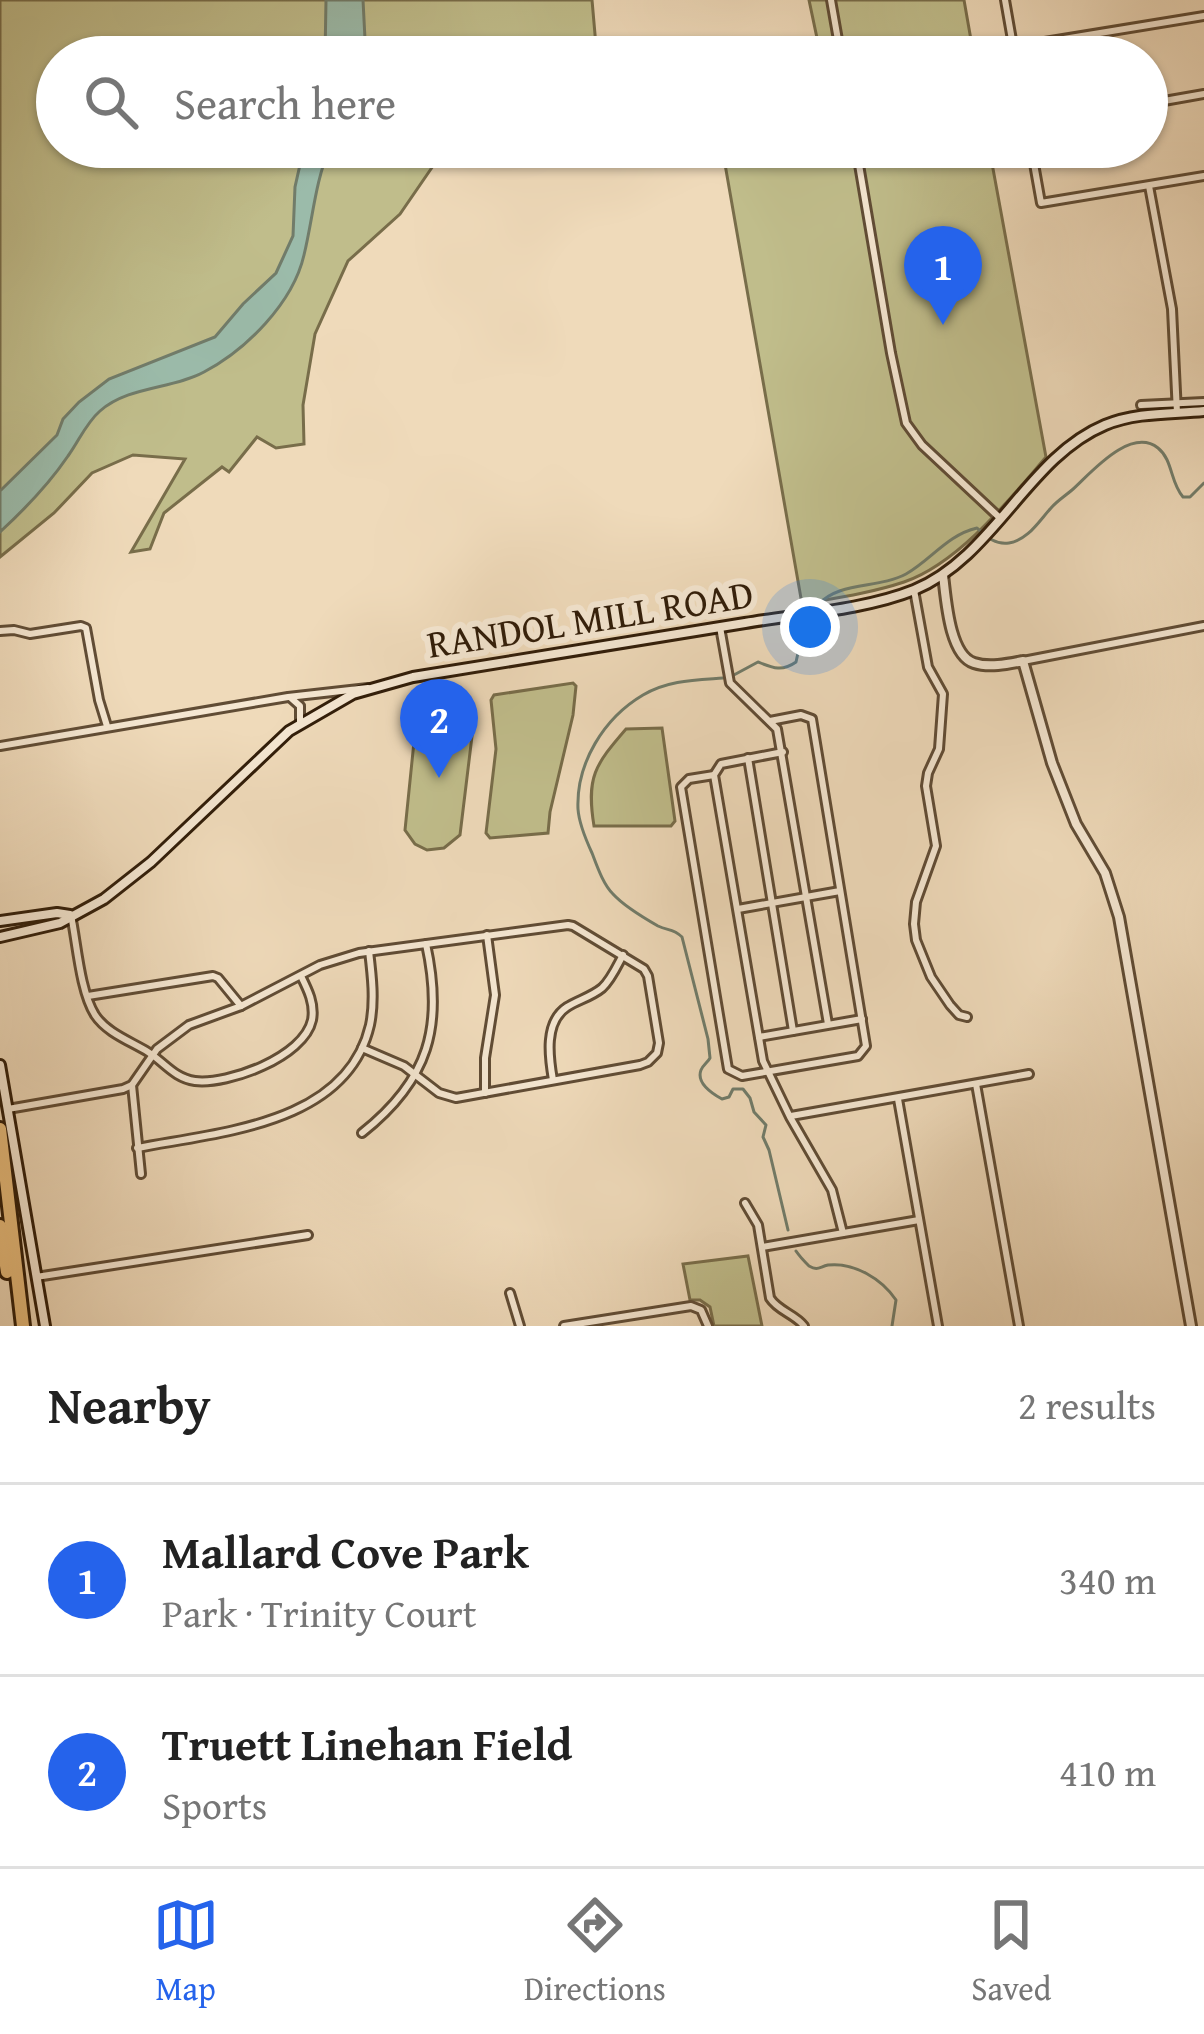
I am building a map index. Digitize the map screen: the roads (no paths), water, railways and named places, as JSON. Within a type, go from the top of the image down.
[{"type":"highway","points":[[0,1129],[20,1326]]},
{"type":"highway","points":[[0,1226],[20,1326]]},
{"type":"main road","name":"RANDOL MILL ROAD","points":[[0,937],[60,923],[104,898],[135,876],[277,741],[335,703],[412,677],[872,602],[914,590],[943,575],[1063,453],[1094,430],[1176,408],[1204,412]]},
{"type":"main road","points":[[943,575],[952,631],[963,657],[987,665],[1023,661],[1052,763],[1076,824],[1105,873],[1119,916],[1191,1326]]},
{"type":"main road","name":"RANDOL MILL ROAD","points":[[0,921],[71,915]]},
{"type":"main road","points":[[0,1065],[45,1326]]},
{"type":"street","points":[[831,0],[837,36]]},
{"type":"street","points":[[1005,0],[1011,36]]},
{"type":"street","points":[[1081,36],[1204,16]]},
{"type":"street","points":[[1168,100],[1204,94]]},
{"type":"street","points":[[860,168],[906,423],[922,446],[1001,519]]},
{"type":"street","points":[[1035,168],[1041,203],[1204,176]]},
{"type":"street","points":[[1149,186],[1172,309],[1176,408]]},
{"type":"street","name":"RANDOL MILL ROAD","points":[[1141,405],[1176,408],[1204,402]]},
{"type":"street","points":[[914,590],[928,667],[943,694],[939,749],[926,786],[936,846],[916,902],[914,924],[931,977],[958,1015],[967,1018]]},
{"type":"street","points":[[1023,661],[1204,626]]},
{"type":"street","points":[[720,627],[730,683],[777,729],[829,1024]]},
{"type":"street","points":[[0,632],[86,628],[107,726]]},
{"type":"street","points":[[0,746],[288,697],[371,688]]},
{"type":"street","points":[[288,697],[300,706],[300,724]]},
{"type":"street","points":[[714,775],[688,778],[681,787],[728,1070],[742,1076],[858,1056],[866,1046],[812,719],[801,715],[770,721]]},
{"type":"street","points":[[783,752],[722,764],[714,775],[763,1061],[832,1190],[843,1233]]},
{"type":"street","points":[[748,758],[793,1030]]},
{"type":"street","points":[[738,909],[840,891]]},
{"type":"street","points":[[71,915],[88,996],[99,1020],[176,1075],[201,1082],[277,1060],[307,1034],[311,1000],[301,976]]},
{"type":"street","points":[[8,1109],[132,1085],[152,1054],[189,1024],[241,1006],[332,960],[488,934],[568,925],[644,969],[658,1025],[658,1049],[649,1062],[447,1097],[404,1066],[362,1048]]},
{"type":"street","points":[[485,1094],[485,1058],[495,995],[488,934]]},
{"type":"street","points":[[362,1133],[390,1111],[416,1075],[428,1039],[433,1001],[426,944]]},
{"type":"street","points":[[137,1148],[263,1124],[303,1107],[335,1084],[351,1066],[369,1030],[373,997],[369,951]]},
{"type":"street","points":[[553,1080],[550,1036],[555,1019],[563,1009],[604,987],[623,956]]},
{"type":"street","points":[[88,996],[213,976],[241,1006]]},
{"type":"street","points":[[759,1037],[862,1019]]},
{"type":"street","points":[[790,1117],[1029,1074]]},
{"type":"street","points":[[976,1084],[1019,1326]]},
{"type":"street","points":[[132,1085],[141,1174]]},
{"type":"street","points":[[898,1098],[938,1326]]},
{"type":"street","points":[[746,1203],[758,1225],[770,1298],[804,1326]]},
{"type":"street","points":[[762,1247],[920,1220]]},
{"type":"street","points":[[36,1277],[308,1234]]},
{"type":"street","points":[[509,1293],[520,1326]]},
{"type":"street","points":[[565,1326],[691,1306],[701,1310],[708,1326]]},
{"type":"waterway","points":[[818,605],[837,592],[906,574],[966,531],[977,528],[999,543],[1022,538],[1100,464],[1135,443],[1147,443],[1163,453],[1183,497],[1190,497],[1204,483]]},
{"type":"waterway","points":[[732,676],[758,662],[777,668],[796,662],[812,614]]},
{"type":"waterway","points":[[723,678],[662,686],[616,716],[587,759],[579,815],[609,890],[640,915],[682,937],[708,1039],[710,1058],[701,1079],[722,1099],[733,1089],[743,1089],[766,1125],[763,1137],[788,1230]]},
{"type":"waterway","points":[[796,1251],[809,1266],[848,1266],[875,1279],[896,1300],[892,1326]]},
{"type":"place","name":"Mallard Cove Park","points":[[943,325]]},
{"type":"place","name":"Truett Linehan Field","points":[[439,778]]}]
